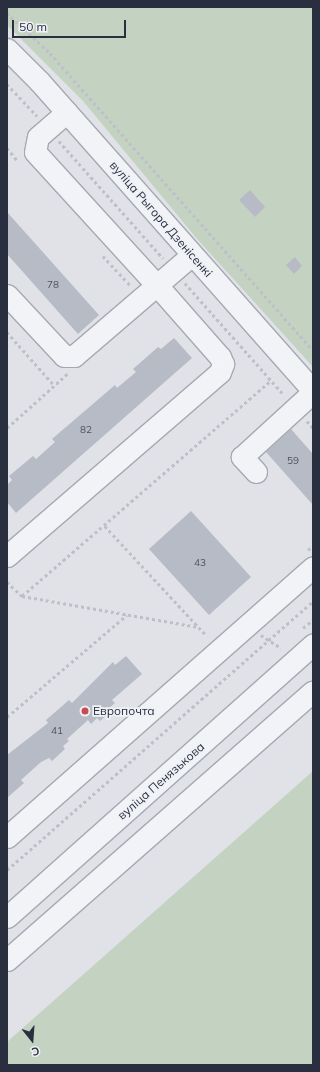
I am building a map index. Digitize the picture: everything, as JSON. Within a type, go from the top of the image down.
[{"type":"street","name":"вуліца Рыгора Дзенісенкі","points":[[7,49],[67,112],[313,392]]},
{"type":"street","points":[[7,556],[220,372],[223,364],[220,357],[158,286],[35,152],[38,137],[67,112]]},
{"type":"street","points":[[7,295],[64,356],[74,356],[158,286],[192,255]]},
{"type":"street","points":[[256,472],[242,457],[313,392]]},
{"type":"street","points":[[7,837],[313,567]]},
{"type":"street","name":"вуліца Пенязькова","points":[[7,917],[313,644]]},
{"type":"street","points":[[7,960],[313,691]]},
{"type":"path","points":[[8,15],[50,53],[313,350]]},
{"type":"path","points":[[7,84],[313,428]]},
{"type":"path","points":[[7,332],[54,386]]},
{"type":"path","points":[[22,596],[105,526],[271,380]]},
{"type":"path","points":[[105,526],[207,636]]},
{"type":"path","points":[[7,582],[22,596],[198,627]]},
{"type":"path","points":[[7,870],[313,601]]},
{"type":"path","points":[[7,717],[127,614]]},
{"type":"path","points":[[267,640],[279,649]]},
{"type":"green space","points":[[7,7],[313,7],[313,367],[198,240],[83,101],[7,25]]},
{"type":"green space","points":[[313,771],[313,1065],[7,1065],[7,1042]]},
{"type":"building","points":[[250,190],[265,207],[255,217],[239,200]]},
{"type":"building","points":[[7,212],[99,315],[78,334],[7,254]]},
{"type":"building","points":[[295,257],[302,266],[294,274],[286,265]]},
{"type":"building","points":[[174,338],[192,358],[16,513],[7,502],[7,485],[12,480],[9,476],[33,456],[36,459],[55,442],[52,439],[115,385],[117,388],[136,372],[133,369],[158,347],[161,349]]},
{"type":"building","points":[[291,429],[313,454],[313,505],[266,452]]},
{"type":"building","points":[[191,511],[251,577],[209,615],[149,549]]},
{"type":"building","points":[[126,656],[142,674],[112,700],[115,703],[109,708],[111,711],[100,721],[97,718],[91,724],[88,720],[67,739],[69,741],[63,746],[65,749],[52,761],[49,758],[41,762],[21,780],[24,783],[7,798],[7,755],[48,723],[46,720],[69,700],[72,703],[113,662],[115,665]]},
{"type":"place","name":"Европочта","points":[[85,711]]}]
